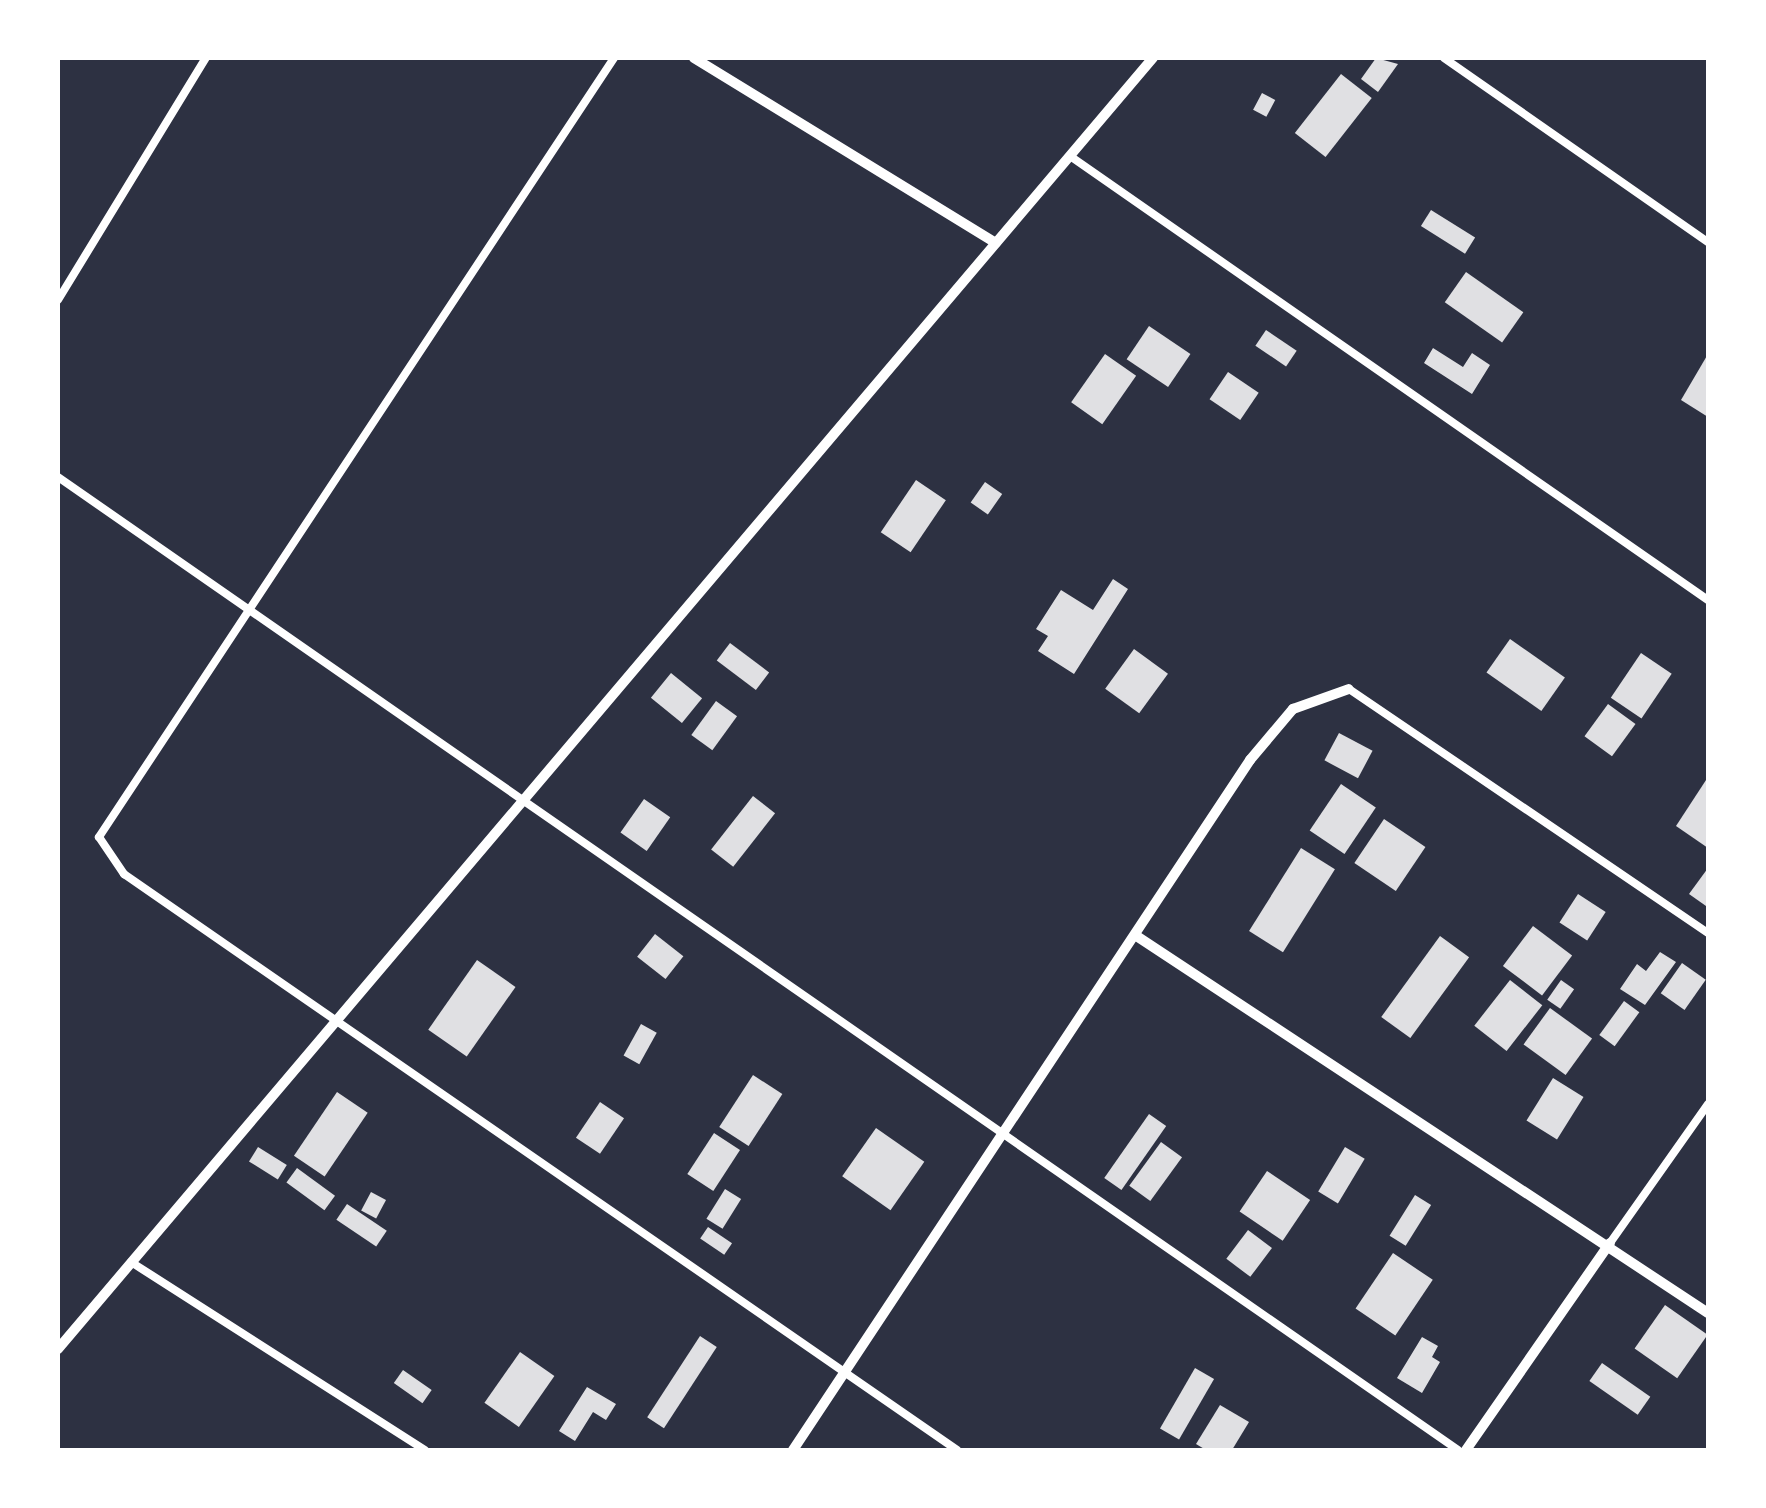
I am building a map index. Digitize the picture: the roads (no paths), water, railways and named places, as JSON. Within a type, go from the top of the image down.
[{"type":"street","points":[[694,58],[996,243]]},
{"type":"street","points":[[58,1349],[340,1022],[1153,58]]},
{"type":"street","points":[[793,1450],[1250,760],[1294,709],[1349,689]]},
{"type":"street","points":[[1135,935],[1610,1244],[1708,1314]]},
{"type":"street","points":[[1466,1450],[1610,1244]]},
{"type":"lane","points":[[58,300],[206,58]]},
{"type":"lane","points":[[614,58],[99,837],[124,874],[957,1450]]},
{"type":"lane","points":[[1444,58],[1708,242]]},
{"type":"lane","points":[[1070,156],[1708,600]]},
{"type":"lane","points":[[58,478],[1458,1450]]},
{"type":"lane","points":[[1349,689],[1708,933]]},
{"type":"lane","points":[[1610,1244],[1708,1104]]},
{"type":"lane","points":[[131,1262],[425,1450]]}]
